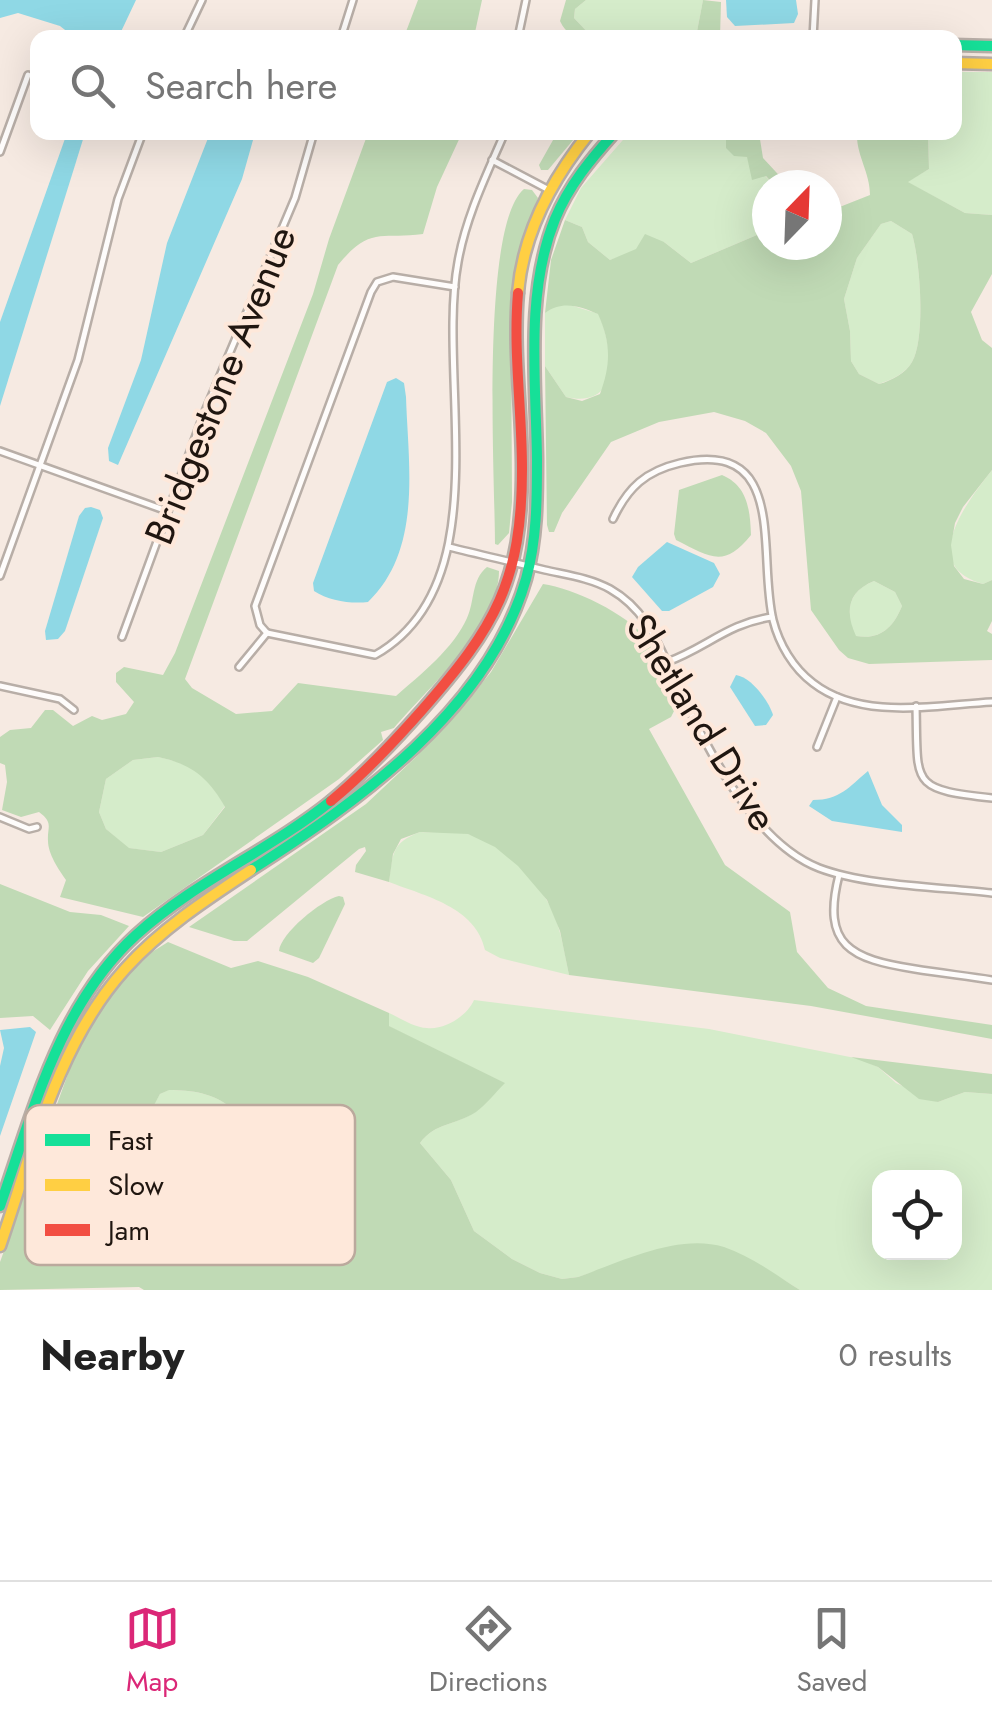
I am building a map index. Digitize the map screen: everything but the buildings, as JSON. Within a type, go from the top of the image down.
[{"type":"main road","points":[[962,46],[992,46]]},
{"type":"main road","points":[[962,63],[992,64]]},
{"type":"main road","points":[[37,1105],[68,1024],[90,988],[134,938],[337,797],[403,732],[459,668],[486,630],[514,562],[522,510],[517,303],[531,232],[549,190],[584,140]]},
{"type":"main road","points":[[51,1105],[91,1013],[123,970],[146,948],[363,796],[402,760],[473,680],[512,618],[530,566],[538,511],[534,304],[537,281],[548,238],[565,198],[607,140]]},
{"type":"main road","points":[[50,1070],[62,1074]]},
{"type":"main road","points":[[0,1206],[25,1138]]},
{"type":"main road","points":[[0,1246],[25,1177]]},
{"type":"street","points":[[188,30],[202,0]]},
{"type":"street","points":[[343,30],[353,0]]},
{"type":"street","points":[[520,30],[526,0]]},
{"type":"street","points":[[813,30],[815,0]]},
{"type":"street","points":[[0,152],[28,75]]},
{"type":"street","points":[[0,576],[78,360],[118,199],[140,140]]},
{"type":"street","name":"Bridgestone Avenue","points":[[122,637],[209,401],[296,198],[312,140]]},
{"type":"street","points":[[455,287],[393,277],[377,282],[371,292],[254,606],[260,625],[267,632],[374,656],[412,625],[432,592],[449,548],[458,262],[469,219],[501,140]]},
{"type":"street","points":[[492,160],[549,190]]},
{"type":"street","points":[[0,451],[168,511]]},
{"type":"street","points":[[614,519],[630,490],[662,467],[718,458],[742,468],[757,488],[760,500],[772,618],[783,648],[817,686],[865,706],[992,702]]},
{"type":"street","name":"Shetland Drive","points":[[449,548],[590,580],[611,590],[646,620],[698,725],[760,828],[800,859],[839,874],[992,893]]},
{"type":"street","points":[[667,662],[748,620],[772,618]]},
{"type":"street","points":[[239,667],[267,632]]},
{"type":"street","points":[[0,686],[60,699],[74,710]]},
{"type":"street","points":[[817,746],[837,697]]},
{"type":"street","points":[[916,706],[918,760],[924,780],[944,793],[992,798]]},
{"type":"street","points":[[0,817],[29,829],[37,827]]},
{"type":"street","points":[[839,874],[834,921],[839,935],[855,953],[878,963],[992,980]]},
{"type":"green space","points":[[418,0],[482,0],[476,30],[407,30]]},
{"type":"green space","points":[[566,0],[586,0],[575,9],[574,18],[585,30],[566,30],[560,21]]},
{"type":"green space","points":[[586,0],[703,0],[697,30],[585,30],[574,18],[575,9]]},
{"type":"green space","points":[[703,0],[721,2],[720,30],[697,30]]},
{"type":"green space","points":[[962,72],[992,72],[992,215],[965,213],[907,182],[929,169],[928,140],[962,140]]},
{"type":"green space","points":[[365,140],[459,140],[437,187],[423,234],[368,239],[338,265],[185,679],[192,688],[236,714],[272,711],[298,683],[396,696],[454,640],[467,618],[478,578],[487,567],[499,571],[496,592],[459,656],[394,728],[381,732],[383,740],[339,779],[143,917],[60,897],[66,880],[50,851],[47,819],[39,812],[21,817],[2,810],[7,782],[5,765],[0,763],[0,737],[10,730],[31,728],[45,710],[53,710],[73,726],[92,716],[102,720],[126,714],[134,702],[116,682],[116,673],[124,667],[163,675],[175,653],[313,294]],"holes":[[[158,757],[189,768],[212,788],[225,807],[203,835],[161,852],[129,848],[106,829],[99,812],[106,779],[133,760]]]},
{"type":"green space","points":[[553,140],[573,140],[548,170],[541,170],[539,165]]},
{"type":"green space","points":[[623,140],[726,140],[727,148],[747,157],[760,170],[752,170],[752,237],[691,263],[664,242],[610,260],[588,242],[582,227],[565,220],[581,188]]},
{"type":"green space","points":[[726,140],[760,140],[763,158],[774,170],[752,170],[752,180],[747,157],[734,156],[726,148]]},
{"type":"green space","points":[[857,140],[928,140],[929,169],[908,182],[965,213],[992,215],[992,274],[971,312],[982,340],[992,348],[992,470],[963,507],[951,545],[954,566],[964,579],[983,584],[992,580],[992,621],[987,631],[992,634],[992,660],[869,664],[848,658],[839,650],[811,610],[801,491],[791,466],[766,433],[745,421],[714,412],[659,422],[611,442],[562,513],[554,532],[549,532],[547,525],[545,366],[566,397],[582,401],[600,394],[608,363],[598,314],[564,305],[545,313],[551,260],[565,220],[582,227],[588,242],[610,260],[636,249],[645,234],[664,242],[691,263],[752,237],[752,260],[842,260],[842,206],[870,195]],"holes":[[[891,221],[912,234],[920,318],[916,351],[912,362],[898,376],[879,384],[859,374],[851,361],[844,299],[857,258],[881,224]],[[874,581],[895,592],[902,606],[885,631],[856,636],[850,619],[851,604],[865,586]]]},
{"type":"green space","points":[[524,189],[532,190],[538,198],[514,273],[512,502],[509,533],[498,545],[493,413],[495,301],[510,212]]},
{"type":"green space","points":[[891,221],[912,234],[919,280],[919,336],[909,366],[879,384],[859,374],[851,361],[844,299],[857,258],[881,224]]},
{"type":"green space","points":[[567,304],[599,314],[607,343],[609,373],[605,385],[597,394],[584,399],[566,397],[545,366],[545,313]]},
{"type":"green space","points":[[992,470],[992,580],[983,584],[963,575],[953,563],[950,548],[961,515]]},
{"type":"green space","points":[[722,475],[742,492],[751,535],[733,553],[716,557],[676,540],[674,534],[679,490]]},
{"type":"green space","points":[[874,581],[895,592],[902,606],[884,631],[855,636],[849,611],[853,597]]},
{"type":"green space","points":[[543,584],[599,604],[646,638],[674,711],[671,717],[649,729],[725,865],[790,912],[797,952],[828,988],[866,1006],[992,1025],[992,1039],[811,1006],[569,975],[560,931],[547,900],[518,866],[495,847],[468,834],[420,832],[401,839],[393,854],[389,882],[355,872],[366,851],[365,847],[359,849],[247,941],[234,941],[189,927],[366,804],[415,758],[491,672]]},
{"type":"green space","points":[[158,757],[198,773],[225,806],[203,835],[161,852],[128,848],[106,829],[99,812],[106,779],[133,760]]},
{"type":"green space","points":[[420,832],[468,834],[491,843],[522,869],[551,908],[569,975],[500,958],[485,950],[480,935],[460,913],[389,882],[395,851],[403,841]]},
{"type":"green space","points":[[0,884],[70,912],[101,915],[129,926],[88,971],[50,1030],[33,1016],[0,1018]]},
{"type":"green space","points":[[339,896],[345,904],[319,958],[313,963],[279,951],[286,936],[303,919]]},
{"type":"green space","points":[[168,942],[231,968],[258,961],[308,977],[389,1013],[389,1026],[505,1083],[476,1112],[432,1131],[420,1143],[451,1180],[474,1231],[512,1259],[562,1279],[669,1246],[706,1244],[744,1255],[800,1290],[0,1290],[0,1262],[25,1193],[25,1265],[355,1265],[355,1105],[226,1105],[210,1096],[169,1090],[160,1094],[154,1105],[57,1105],[82,1035],[107,995]]},
{"type":"green space","points":[[474,1000],[709,1029],[860,1059],[878,1067],[896,1083],[938,1102],[965,1092],[992,1094],[992,1290],[800,1290],[753,1261],[708,1244],[678,1245],[562,1279],[512,1259],[474,1231],[451,1180],[420,1143],[432,1131],[475,1112],[504,1083],[388,1026],[389,1013],[427,1028],[455,1021]]},
{"type":"green space","points":[[851,1057],[992,1074],[992,1094],[965,1092],[938,1102],[919,1099],[878,1067]]},
{"type":"green space","points":[[168,1090],[185,1091],[226,1105],[154,1105]]},
{"type":"water","points":[[0,0],[136,0],[122,30],[65,30],[18,13],[0,18]]},
{"type":"water","points":[[726,0],[796,0],[798,14],[794,23],[735,26],[727,17]]},
{"type":"water","points":[[65,140],[83,140],[0,406],[0,322]]},
{"type":"water","points":[[207,140],[253,140],[242,179],[118,465],[109,461],[108,448],[141,360],[167,243]]},
{"type":"water","points":[[396,378],[404,383],[406,397],[409,477],[405,532],[386,581],[368,602],[333,599],[314,591],[313,583],[387,382]]},
{"type":"water","points":[[91,507],[100,510],[103,518],[65,631],[58,639],[46,640],[45,631],[79,516]]},
{"type":"water","points":[[667,542],[714,563],[720,574],[713,587],[662,611],[632,577]]},
{"type":"water","points":[[736,675],[753,685],[768,703],[773,715],[766,725],[755,726],[730,687]]},
{"type":"water","points":[[868,771],[882,805],[902,825],[902,832],[832,821],[809,806],[813,800],[844,792]]},
{"type":"water","points":[[30,1027],[36,1032],[0,1136],[0,1066],[4,1048],[0,1030]]},
{"type":"traffic: fast","points":[[962,45],[992,46]]},
{"type":"traffic: fast","points":[[251,870],[334,814],[415,747],[483,670],[508,626],[526,579],[534,534],[534,338],[539,277],[555,219],[567,195],[608,140]]},
{"type":"traffic: fast","points":[[34,1105],[68,1027],[87,994],[136,935],[182,899],[331,801]]},
{"type":"traffic: fast","points":[[0,1206],[25,1132]]},
{"type":"traffic: slow","points":[[962,63],[992,64]]},
{"type":"traffic: slow","points":[[518,293],[526,249],[542,207],[584,140]]},
{"type":"traffic: slow","points":[[48,1105],[81,1031],[125,969],[169,928],[251,870]]},
{"type":"traffic: slow","points":[[0,1246],[25,1170]]},
{"type":"traffic: jam","points":[[331,801],[390,745],[448,680],[486,627],[510,573],[521,508],[518,293]]}]
